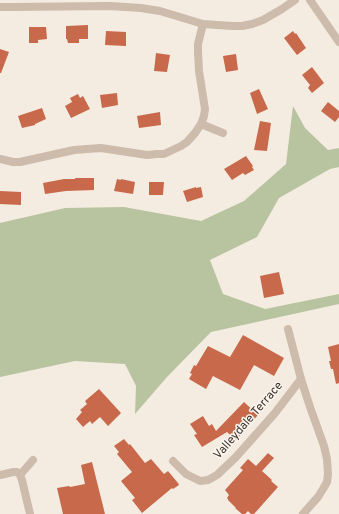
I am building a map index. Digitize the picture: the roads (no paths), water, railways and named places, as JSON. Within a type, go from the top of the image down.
[{"type":"street","points":[[0,7],[110,6],[141,8],[160,11],[203,24],[242,26],[252,24],[272,15],[295,0]]},
{"type":"street","points":[[310,0],[339,42]]},
{"type":"street","points":[[0,158],[13,162],[20,162],[74,150],[101,148],[147,155],[164,154],[181,146],[195,133],[204,116],[205,109],[199,71],[198,52],[198,44],[203,24]]},
{"type":"street","points":[[201,124],[223,133]]},
{"type":"street","name":"Valleydale Terrace","points":[[288,329],[301,379],[327,459],[328,474],[323,489],[303,514]]},
{"type":"street","name":"Valleydale Terrace","points":[[173,461],[186,474],[200,480],[208,480],[218,474],[236,457],[275,413],[301,379]]},
{"type":"street","points":[[20,475],[33,460]]},
{"type":"street","points":[[0,475],[13,472],[17,472],[20,475],[30,514]]}]
